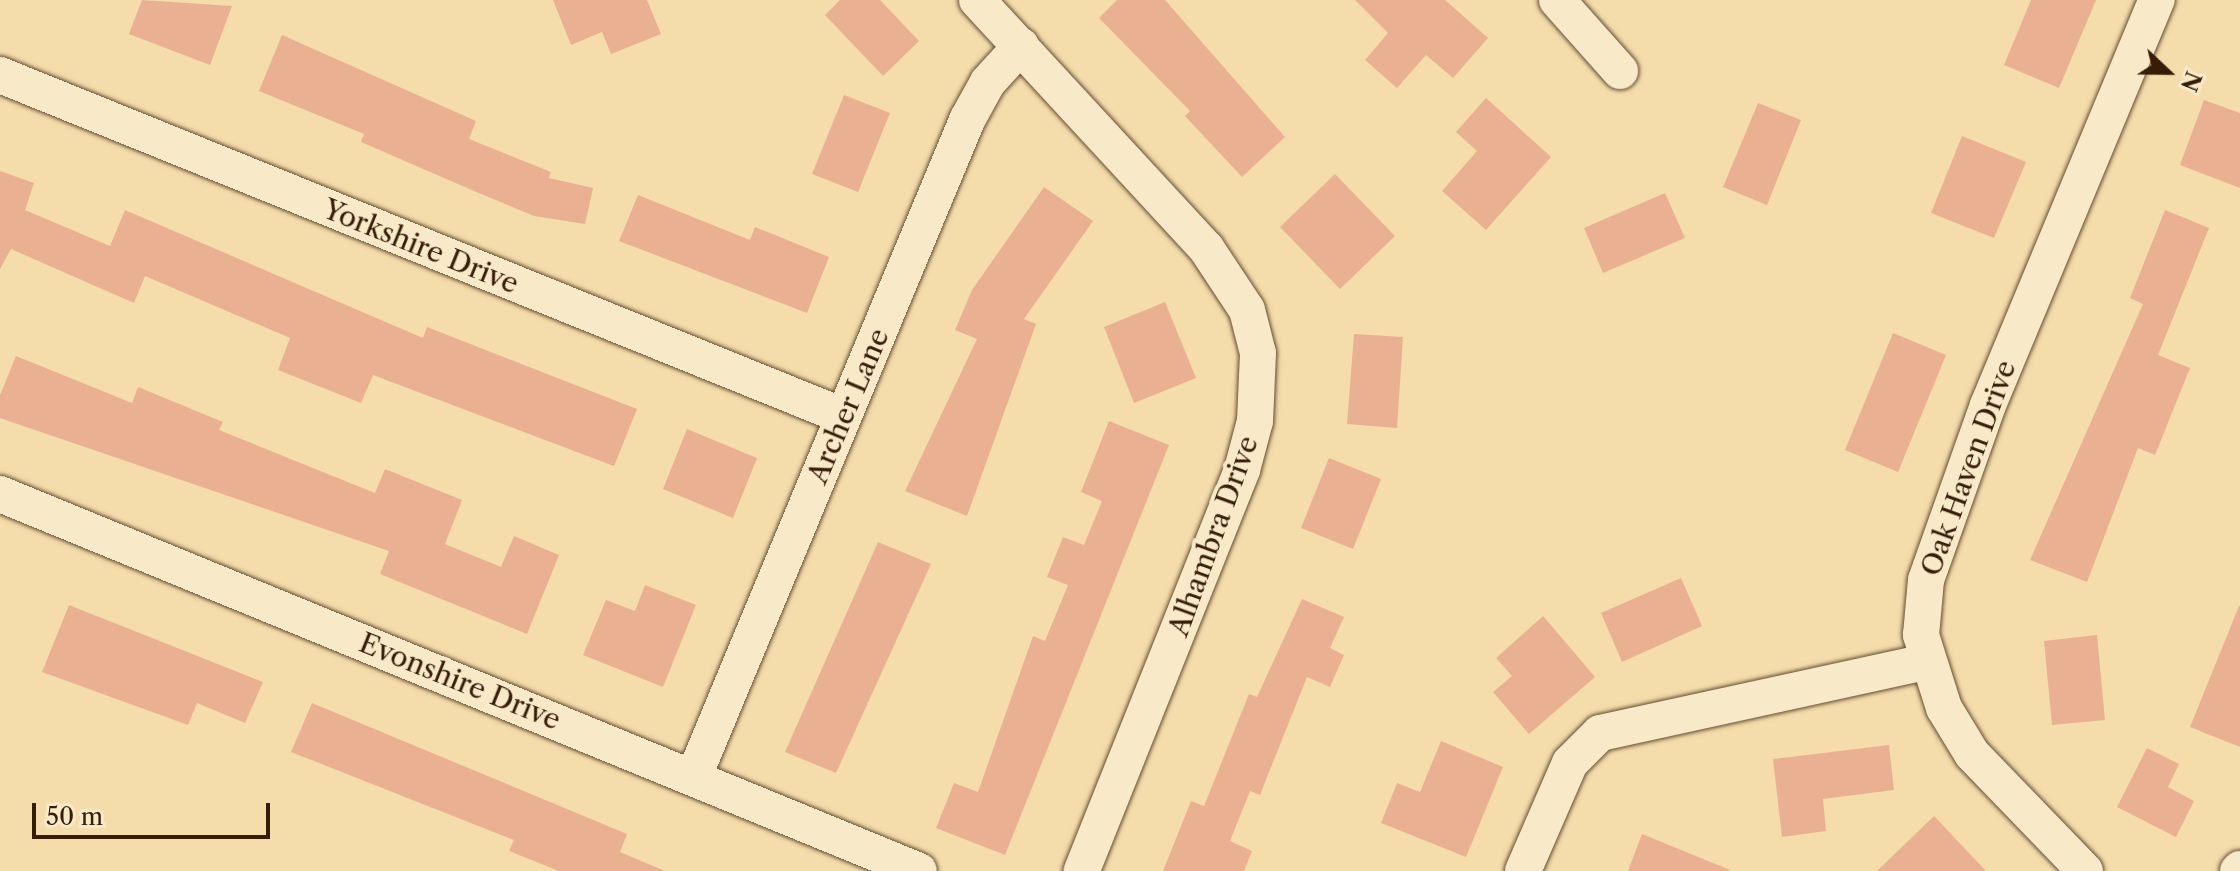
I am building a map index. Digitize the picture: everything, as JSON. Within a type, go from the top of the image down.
[{"type":"street","name":"Alhambra Drive","points":[[977,0],[1206,248],[1247,310],[1258,353],[1255,421],[1242,470],[1082,871]]},
{"type":"street","points":[[1557,0],[1620,71]]},
{"type":"street","name":"Oak Haven Drive","points":[[1926,662],[1926,580],[1938,540],[2157,0]]},
{"type":"street","name":"Archer Lane","points":[[694,776],[967,120],[988,82],[1021,46]]},
{"type":"street","name":"Yorkshire Drive","points":[[0,75],[843,416]]},
{"type":"street","name":"Evonshire Drive","points":[[0,494],[694,776],[919,871]]},
{"type":"street","points":[[1523,871],[1570,763],[1600,733],[1926,662],[1972,754],[2085,871]]},
{"type":"building","points":[[142,0],[232,6],[210,65],[129,34]]},
{"type":"building","points":[[553,0],[647,0],[661,34],[611,54],[602,32],[571,45]]},
{"type":"building","points":[[840,0],[880,0],[919,41],[883,76],[825,15]]},
{"type":"building","points":[[1117,0],[1165,0],[1285,137],[1242,177],[1185,116],[1190,111],[1099,18]]},
{"type":"building","points":[[1355,0],[1445,0],[1488,38],[1453,78],[1426,55],[1397,88],[1365,60],[1388,33]]},
{"type":"building","points":[[2031,0],[2096,0],[2059,88],[2004,65]]},
{"type":"building","points":[[282,35],[476,121],[469,139],[551,172],[549,178],[593,188],[585,224],[534,216],[361,142],[364,134],[259,91]]},
{"type":"building","points":[[844,95],[890,113],[858,192],[812,174]]},
{"type":"building","points":[[1486,98],[1551,157],[1486,230],[1442,191],[1477,151],[1456,132]]},
{"type":"building","points":[[2204,100],[2240,113],[2240,188],[2180,165]]},
{"type":"building","points":[[1758,103],[1801,120],[1767,205],[1723,187]]},
{"type":"building","points":[[1962,136],[2026,162],[1994,238],[1931,213]]},
{"type":"building","points":[[0,171],[34,183],[25,210],[110,246],[125,210],[423,338],[427,327],[637,409],[614,466],[373,375],[361,403],[278,370],[290,338],[145,276],[134,303],[11,249],[0,269]]},
{"type":"building","points":[[1335,174],[1395,236],[1340,289],[1280,227]]},
{"type":"building","points":[[1044,187],[1093,221],[1024,319],[1036,324],[967,516],[905,491],[977,339],[955,330],[972,290]]},
{"type":"building","points":[[1665,193],[1685,238],[1603,273],[1584,228]]},
{"type":"building","points":[[638,195],[750,240],[755,227],[829,257],[807,313],[619,241]]},
{"type":"building","points":[[2165,210],[2209,228],[2158,355],[2190,368],[2155,455],[2138,448],[2087,582],[2030,560],[2143,304],[2130,298]]},
{"type":"building","points":[[1165,302],[1196,378],[1134,403],[1104,327]]},
{"type":"building","points":[[1893,333],[1946,355],[1898,472],[1845,450]]},
{"type":"building","points":[[1354,334],[1403,337],[1397,428],[1347,424]]},
{"type":"building","points":[[16,356],[132,403],[138,387],[223,422],[219,430],[375,493],[385,469],[462,500],[445,544],[501,567],[514,536],[559,555],[527,634],[380,574],[389,551],[0,418],[0,395]]},
{"type":"building","points":[[1109,421],[1169,445],[1005,855],[936,828],[954,783],[978,792],[1033,636],[1045,641],[1068,585],[1047,577],[1063,537],[1084,545],[1102,501],[1081,492]]},
{"type":"building","points":[[687,429],[757,458],[733,518],[663,489]]},
{"type":"building","points":[[1329,458],[1381,479],[1353,549],[1301,528]]},
{"type":"building","points":[[878,542],[931,564],[836,773],[785,752]]},
{"type":"building","points":[[1681,578],[1702,626],[1622,662],[1601,613]]},
{"type":"building","points":[[645,585],[696,605],[663,687],[583,655],[606,600],[635,611]]},
{"type":"building","points":[[1302,599],[1344,617],[1330,648],[1344,655],[1330,687],[1307,677],[1260,795],[1250,791],[1230,841],[1252,851],[1244,871],[1163,871],[1191,801],[1204,806],[1249,694],[1257,697]]},
{"type":"building","points":[[69,605],[263,682],[245,723],[197,703],[188,725],[42,672]]},
{"type":"building","points":[[2240,606],[2240,747],[2190,727]]},
{"type":"building","points":[[1543,616],[1595,677],[1529,734],[1493,692],[1512,676],[1496,658]]},
{"type":"building","points":[[2097,635],[2105,720],[2052,725],[2044,641]]},
{"type":"building","points":[[312,703],[627,834],[620,852],[665,871],[559,871],[509,851],[514,840],[291,752]]},
{"type":"building","points":[[1441,741],[1503,767],[1466,857],[1381,823],[1397,783],[1420,792]]},
{"type":"building","points":[[1889,745],[1894,790],[1823,799],[1826,831],[1782,837],[1773,759]]},
{"type":"building","points":[[2147,748],[2179,764],[2168,787],[2194,801],[2176,837],[2117,807]]},
{"type":"building","points":[[1934,816],[1986,871],[1877,871]]},
{"type":"building","points":[[1642,834],[1730,870],[1730,871],[1628,871]]}]
